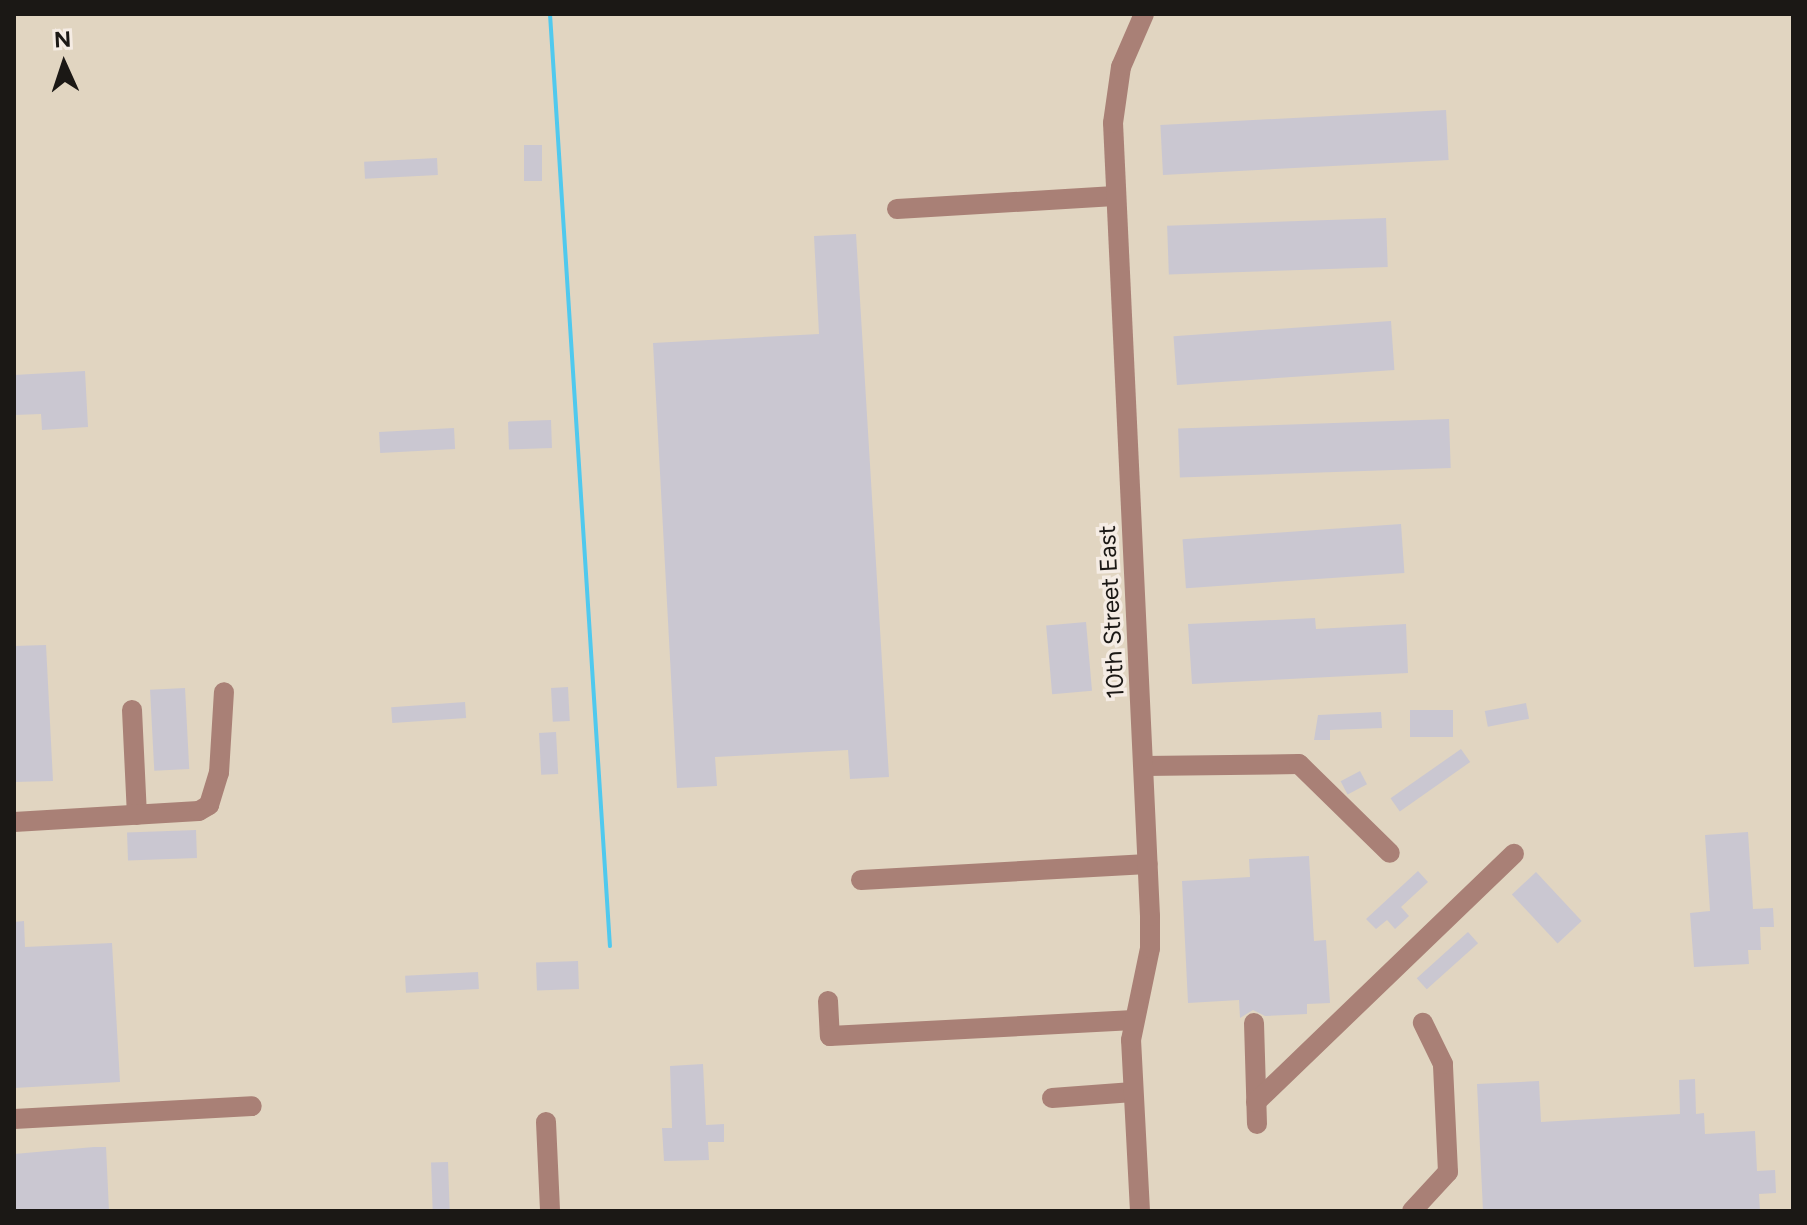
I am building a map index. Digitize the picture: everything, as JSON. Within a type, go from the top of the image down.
[{"type":"street","name":"10th Street East","points":[[1140,1211],[1133,1092],[1134,1020],[1150,948],[1148,864],[1115,196],[1116,95],[1129,42],[1144,14]]},
{"type":"street","points":[[897,209],[1115,196]]},
{"type":"street","points":[[14,822],[137,815],[209,805],[219,773],[224,692]]},
{"type":"street","points":[[132,710],[137,815]]},
{"type":"street","points":[[1144,766],[1299,764],[1390,853]]},
{"type":"street","points":[[1256,1102],[1514,854]]},
{"type":"street","points":[[861,880],[1148,864]]},
{"type":"street","points":[[828,1001],[830,1036],[1134,1020]]},
{"type":"street","points":[[1254,1023],[1257,1124]]},
{"type":"street","points":[[1412,1211],[1448,1172],[1443,1064],[1423,1023]]},
{"type":"street","points":[[1052,1098],[1133,1092]]},
{"type":"street","points":[[14,1119],[252,1106]]},
{"type":"street","points":[[546,1122],[550,1211]]},
{"type":"shaded area","points":[[14,14],[1793,14],[1793,1211],[14,1211]]},
{"type":"building","points":[[1446,110],[1449,160],[1163,175],[1160,125]]},
{"type":"building","points":[[524,145],[542,145],[542,181],[524,181]]},
{"type":"building","points":[[437,158],[438,175],[365,179],[364,162]]},
{"type":"building","points":[[1386,218],[1388,267],[1169,275],[1167,226]]},
{"type":"building","points":[[856,234],[889,777],[850,779],[848,750],[715,757],[717,786],[677,788],[653,343],[819,334],[814,236]]},
{"type":"building","points":[[1391,321],[1394,370],[1177,385],[1174,336]]},
{"type":"building","points":[[85,371],[88,427],[42,430],[41,414],[14,415],[14,375]]},
{"type":"building","points":[[1449,419],[1451,468],[1180,477],[1178,428]]},
{"type":"building","points":[[551,420],[552,448],[509,449],[508,422]]},
{"type":"building","points":[[454,428],[455,449],[380,453],[379,432]]},
{"type":"building","points":[[1401,524],[1404,573],[1186,588],[1183,539]]},
{"type":"building","points":[[1315,618],[1316,629],[1406,624],[1408,673],[1192,684],[1188,624]]},
{"type":"building","points":[[1086,622],[1092,691],[1052,694],[1046,625]]},
{"type":"building","points":[[46,645],[53,781],[14,782],[14,646]]},
{"type":"building","points":[[568,687],[570,721],[553,722],[551,688]]},
{"type":"building","points":[[185,688],[189,769],[154,771],[150,690]]},
{"type":"building","points":[[465,702],[466,718],[392,723],[391,707]]},
{"type":"building","points":[[1526,703],[1529,719],[1488,727],[1485,711]]},
{"type":"building","points":[[1410,710],[1453,710],[1453,737],[1410,737]]},
{"type":"building","points":[[1381,712],[1382,728],[1330,730],[1330,740],[1314,740],[1318,715]]},
{"type":"building","points":[[556,732],[558,774],[541,775],[539,733]]},
{"type":"building","points":[[1461,749],[1470,762],[1400,811],[1391,798]]},
{"type":"building","points":[[1360,771],[1367,784],[1348,795],[1341,781]]},
{"type":"building","points":[[196,830],[197,858],[128,860],[127,832]]},
{"type":"building","points":[[1748,832],[1753,909],[1773,908],[1774,927],[1760,927],[1761,950],[1748,950],[1749,964],[1694,967],[1690,913],[1710,911],[1705,835]]},
{"type":"building","points":[[1309,856],[1314,941],[1326,940],[1330,1003],[1307,1004],[1307,1014],[1265,1016],[1253,1010],[1240,1018],[1239,1000],[1188,1003],[1182,881],[1250,877],[1249,859]]},
{"type":"building","points":[[1418,871],[1428,882],[1401,907],[1409,916],[1395,929],[1387,920],[1376,929],[1366,919]]},
{"type":"building","points":[[1536,872],[1582,921],[1558,944],[1512,895]]},
{"type":"building","points":[[24,921],[25,947],[112,943],[120,1082],[14,1088],[14,922]]},
{"type":"building","points":[[1468,932],[1478,943],[1427,989],[1417,978]]},
{"type":"building","points":[[578,961],[579,989],[537,990],[536,962]]},
{"type":"building","points":[[478,972],[479,989],[406,993],[405,976]]},
{"type":"building","points":[[703,1064],[706,1125],[724,1124],[724,1142],[708,1142],[709,1160],[664,1161],[662,1128],[672,1128],[670,1066]]},
{"type":"building","points":[[1695,1079],[1696,1114],[1704,1113],[1705,1134],[1755,1131],[1757,1171],[1775,1170],[1776,1193],[1759,1194],[1760,1211],[1483,1211],[1477,1084],[1539,1081],[1541,1122],[1680,1114],[1679,1080]]},
{"type":"building","points":[[106,1147],[109,1211],[14,1211],[14,1154]]},
{"type":"building","points":[[448,1162],[450,1211],[433,1211],[431,1163]]},
{"type":"waterway","points":[[550,14],[610,946]]}]
